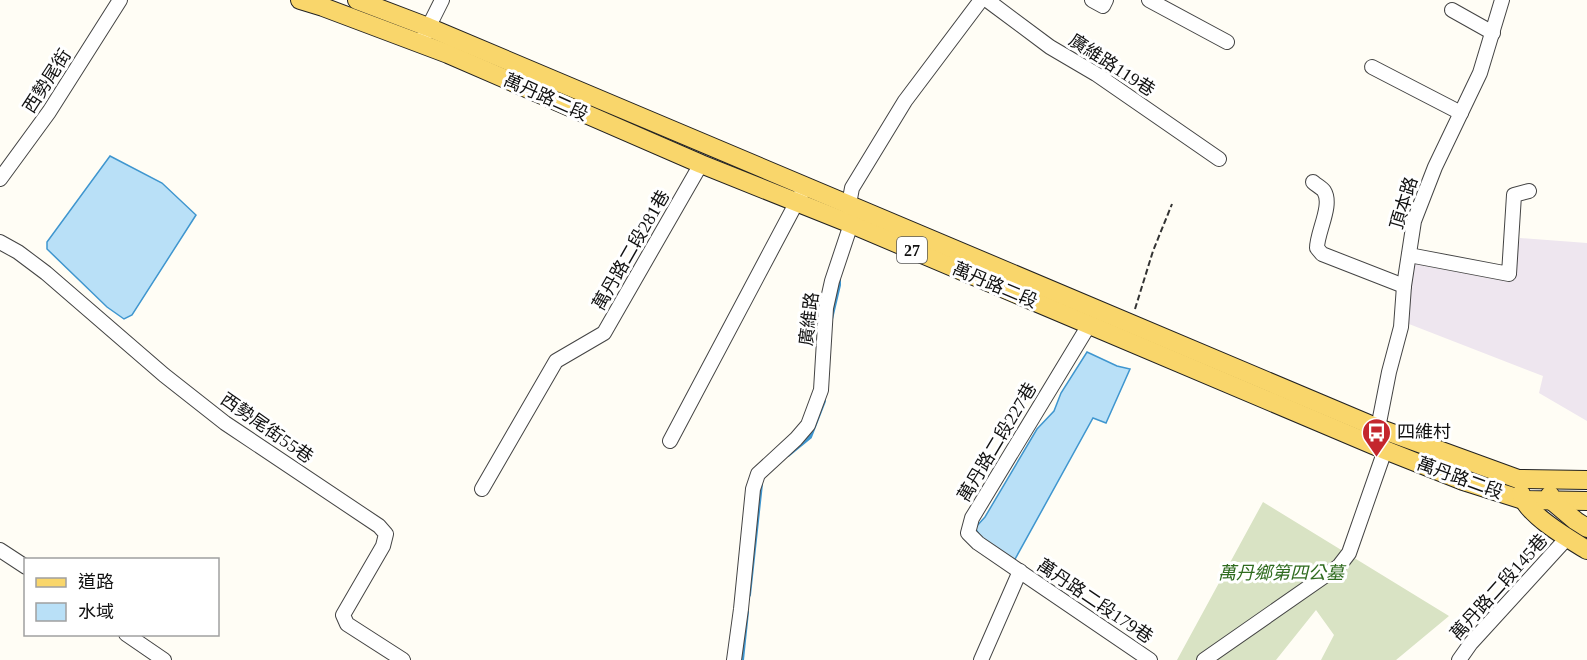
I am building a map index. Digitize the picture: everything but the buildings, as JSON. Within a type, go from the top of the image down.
[{"type":"main road","name":"萬丹路二段","points":[[300,0],[424,36],[448,54],[701,164],[801,195],[849,204],[1378,428],[1518,479],[1544,480]]},
{"type":"main road","name":"萬丹路二段","points":[[357,0],[424,36],[801,195],[850,224],[1385,450],[1463,481],[1523,500],[1551,500]]},
{"type":"main road","name":"萬丹路二段","points":[[1518,479],[1523,500],[1552,528],[1587,550]]},
{"type":"main road","name":"27","points":[[1544,480],[1587,480]]},
{"type":"main road","points":[[1544,480],[1551,500],[1587,528]]},
{"type":"main road","name":"27","points":[[1551,500],[1587,501]]},
{"type":"street","name":"西勢尾街","points":[[0,179],[49,112],[120,0]]},
{"type":"street","points":[[424,36],[442,0]]},
{"type":"street","name":"廣維路","points":[[734,660],[753,489],[758,474],[808,425],[821,390],[826,308],[850,224],[849,204],[852,188],[899,110],[981,0]]},
{"type":"street","name":"廣維路119巷","points":[[987,0],[1050,47],[1096,74],[1219,159]]},
{"type":"street","points":[[1092,0],[1102,6],[1106,0]]},
{"type":"street","points":[[1149,0],[1227,42]]},
{"type":"street","name":"頂本路","points":[[1378,428],[1401,327],[1404,286],[1414,221],[1435,167],[1480,73],[1502,0]]},
{"type":"street","points":[[1452,10],[1493,33]]},
{"type":"street","points":[[1371,67],[1461,114]]},
{"type":"street","name":"萬丹路二段281巷","points":[[482,489],[556,361],[604,333],[701,164]]},
{"type":"street","points":[[1313,182],[1324,192],[1328,203],[1317,240],[1317,248],[1322,254],[1404,286]]},
{"type":"street","points":[[1409,255],[1509,274],[1514,195],[1529,191]]},
{"type":"street","points":[[670,441],[801,195]]},
{"type":"street","name":"西勢尾街55巷","points":[[0,242],[46,273],[164,375],[225,423],[379,526],[386,534],[383,546],[344,615],[347,624],[403,660]]},
{"type":"street","name":"萬丹路二段227巷","points":[[1020,571],[978,543],[968,533],[972,518],[1089,325]]},
{"type":"street","points":[[1204,660],[1339,566],[1349,553],[1385,450]]},
{"type":"street","name":"萬丹路二段145巷","points":[[1459,660],[1471,643],[1567,538]]},
{"type":"street","points":[[0,550],[24,566]]},
{"type":"street","points":[[981,660],[1020,571]]},
{"type":"street","name":"萬丹路二段179巷","points":[[1020,571],[1150,660]]},
{"type":"street","points":[[129,636],[164,660]]},
{"type":"path","points":[[1130,323],[1153,251],[1172,204]]},
{"type":"shaded area","points":[[1520,238],[1587,243],[1587,421],[1539,393],[1543,376],[1409,324],[1411,263],[1510,282]]},
{"type":"green space","name":"萬丹鄉第四公墓","points":[[1263,502],[1449,616],[1396,660],[1321,660],[1334,635],[1316,610],[1276,660],[1177,660]]},
{"type":"water","points":[[110,156],[162,183],[196,215],[132,315],[124,319],[107,307],[47,249],[47,242]]},
{"type":"water","points":[[1087,352],[1117,366],[1130,369],[1106,423],[1093,418],[1014,561],[982,539],[975,528],[985,517],[1037,429],[1054,411],[1061,393]]},
{"type":"waterway","points":[[831,319],[839,276]]},
{"type":"waterway","points":[[788,455],[810,437],[824,401]]},
{"type":"waterway","points":[[749,595],[761,484]]},
{"type":"waterway","points":[[742,660],[747,612]]},
{"type":"place","name":"四維村","points":[[1376,458]]}]
